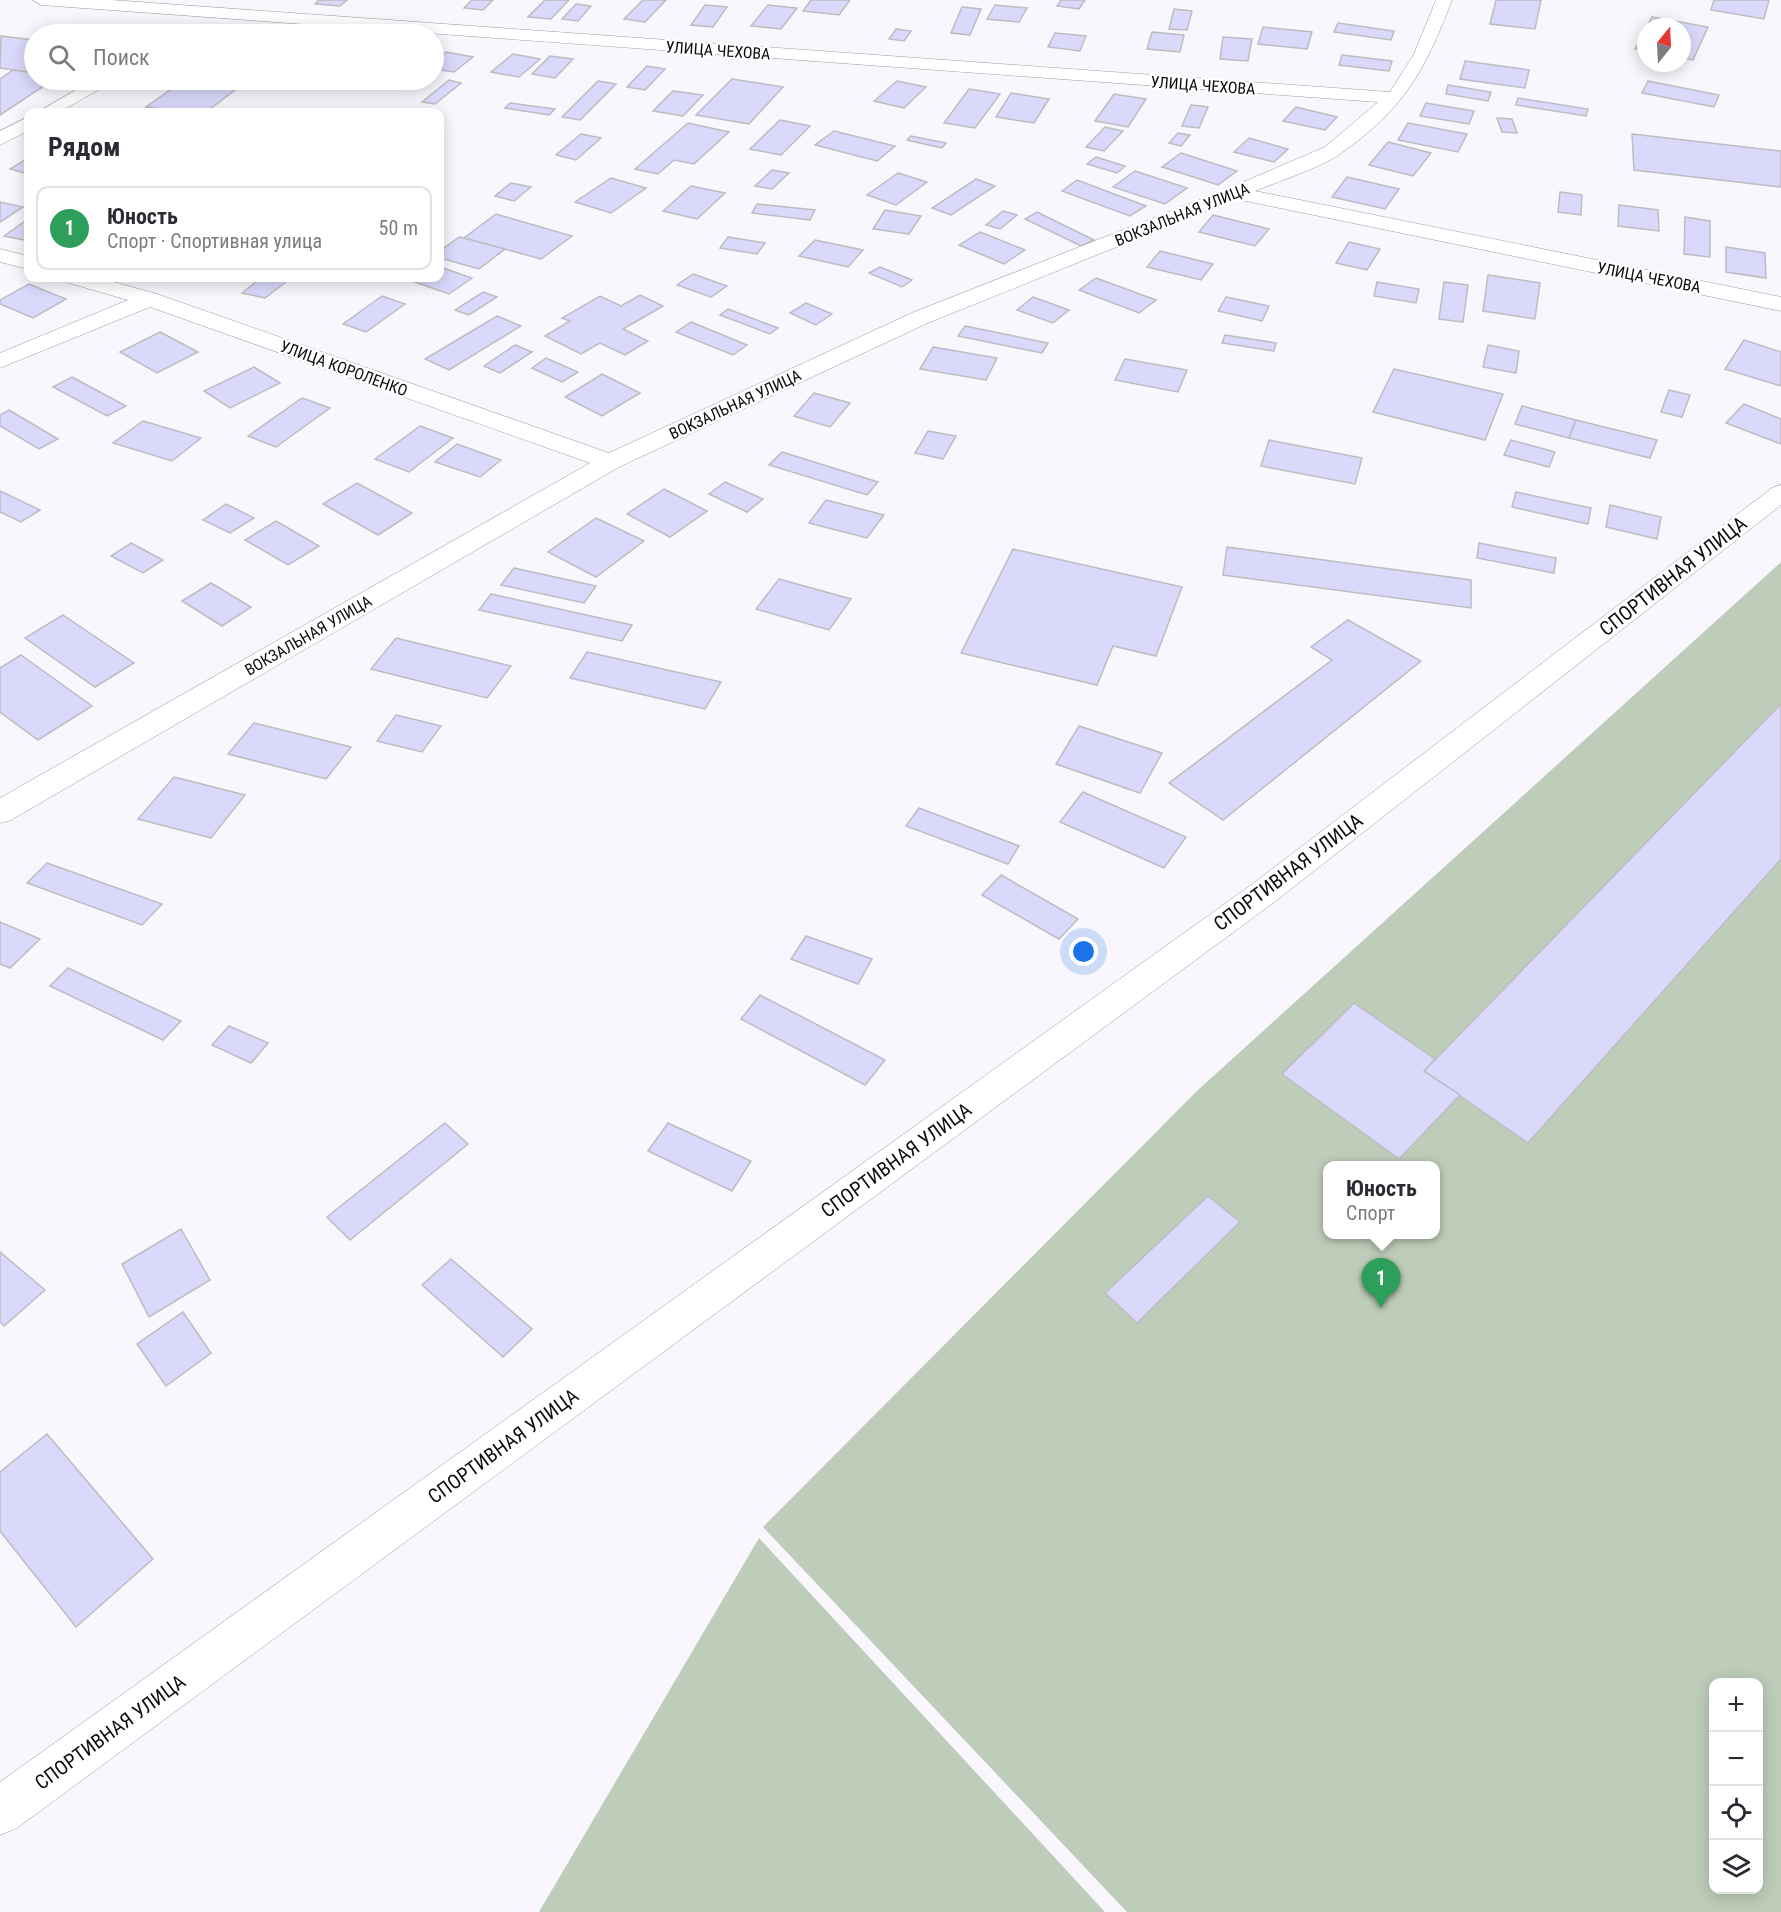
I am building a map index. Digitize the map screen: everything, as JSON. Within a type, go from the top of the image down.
[{"type":"street","name":"УЛИЦА ЧЕХОВА","points":[[41,0],[347,24]]},
{"type":"street","points":[[204,24],[240,0]]},
{"type":"street","name":"ВОКЗАЛЬНАЯ УЛИЦА","points":[[0,812],[610,462],[922,317],[1234,193],[1332,151],[1395,98],[1423,54],[1444,0]]},
{"type":"street","name":"УЛИЦА ЧЕХОВА","points":[[444,31],[1395,98]]},
{"type":"street","points":[[54,108],[87,90]]},
{"type":"street","points":[[0,139],[24,125]]},
{"type":"street","name":"УЛИЦА ЧЕХОВА","points":[[1234,193],[1781,304]]},
{"type":"street","points":[[0,255],[24,262]]},
{"type":"street","name":"УЛИЦА КОРОЛЕНКО","points":[[91,282],[149,298],[610,462]]},
{"type":"street","points":[[0,361],[149,298]]},
{"type":"street","name":"СПОРТИВНАЯ УЛИЦА","points":[[0,1811],[1262,894],[1781,493]]},
{"type":"green space","points":[[1781,562],[1781,1912],[1127,1912],[763,1527],[1199,1089]]},
{"type":"green space","points":[[759,1538],[1105,1912],[539,1912]]},
{"type":"building","points":[[319,0],[347,0],[340,6],[315,4]]},
{"type":"building","points":[[472,0],[493,0],[483,10],[464,8]]},
{"type":"building","points":[[545,0],[569,0],[551,19],[528,17]]},
{"type":"building","points":[[643,0],[666,0],[645,22],[624,19]]},
{"type":"building","points":[[811,0],[850,0],[839,15],[803,11]]},
{"type":"building","points":[[1061,0],[1085,0],[1079,9],[1057,6]]},
{"type":"building","points":[[1496,0],[1541,0],[1535,29],[1490,24]]},
{"type":"building","points":[[1714,0],[1769,0],[1764,19],[1711,10]]},
{"type":"building","points":[[576,4],[591,6],[578,21],[562,19]]},
{"type":"building","points":[[705,5],[727,7],[713,27],[691,25]]},
{"type":"building","points":[[768,5],[797,8],[781,29],[751,26]]},
{"type":"building","points":[[995,5],[1027,8],[1019,22],[987,19]]},
{"type":"building","points":[[962,7],[981,9],[970,35],[951,33]]},
{"type":"building","points":[[1174,9],[1192,11],[1187,30],[1169,29]]},
{"type":"building","points":[[1338,23],[1394,31],[1391,40],[1334,32]]},
{"type":"building","points":[[1691,24],[1708,27],[1693,60],[1691,60]]},
{"type":"building","points":[[1263,27],[1312,32],[1307,49],[1258,44]]},
{"type":"building","points":[[896,29],[911,31],[904,41],[889,39]]},
{"type":"building","points":[[1152,32],[1184,35],[1180,52],[1147,49]]},
{"type":"building","points":[[1055,33],[1086,36],[1080,51],[1048,47]]},
{"type":"building","points":[[1,36],[24,39],[24,72],[0,68]]},
{"type":"building","points":[[1223,37],[1252,39],[1248,61],[1220,59]]},
{"type":"building","points":[[446,52],[473,57],[454,72],[444,70]]},
{"type":"building","points":[[513,54],[540,59],[519,77],[491,72]]},
{"type":"building","points":[[1342,55],[1392,61],[1389,71],[1339,65]]},
{"type":"building","points":[[550,56],[573,59],[555,78],[532,74]]},
{"type":"building","points":[[1465,61],[1529,70],[1525,88],[1460,79]]},
{"type":"building","points":[[647,66],[665,69],[645,90],[627,87]]},
{"type":"building","points":[[13,70],[24,72],[24,90],[38,90],[0,115],[0,79]]},
{"type":"building","points":[[732,79],[783,87],[749,124],[696,115]]},
{"type":"building","points":[[449,80],[461,83],[435,104],[422,102],[437,90],[444,90],[444,84]]},
{"type":"building","points":[[598,81],[616,84],[580,120],[562,117]]},
{"type":"building","points":[[897,81],[926,87],[904,108],[874,101]]},
{"type":"building","points":[[1648,81],[1719,95],[1714,107],[1642,93]]},
{"type":"building","points":[[1448,85],[1491,92],[1488,101],[1446,94]]},
{"type":"building","points":[[969,89],[1000,94],[975,128],[944,123]]},
{"type":"building","points":[[170,90],[235,90],[211,108],[146,107]]},
{"type":"building","points":[[673,91],[703,95],[683,116],[653,111]]},
{"type":"building","points":[[1011,93],[1049,99],[1034,123],[996,117]]},
{"type":"building","points":[[1114,94],[1146,99],[1128,127],[1095,121]]},
{"type":"building","points":[[1518,98],[1588,109],[1586,116],[1516,105]]},
{"type":"building","points":[[510,103],[555,109],[549,115],[505,108]]},
{"type":"building","points":[[1426,103],[1474,111],[1469,124],[1420,116]]},
{"type":"building","points":[[1191,105],[1208,107],[1199,128],[1182,126]]},
{"type":"building","points":[[1296,107],[1337,117],[1325,130],[1283,121]]},
{"type":"building","points":[[1497,118],[1512,119],[1517,133],[1502,132]]},
{"type":"building","points":[[780,120],[810,126],[781,155],[750,149]]},
{"type":"building","points":[[688,123],[729,132],[694,164],[674,160],[658,174],[635,169]]},
{"type":"building","points":[[1408,123],[1467,134],[1458,152],[1398,140]]},
{"type":"building","points":[[1105,127],[1123,131],[1104,151],[1086,147]]},
{"type":"building","points":[[834,131],[895,146],[877,161],[815,145]]},
{"type":"building","points":[[1178,133],[1190,135],[1181,146],[1169,143]]},
{"type":"building","points":[[581,134],[601,138],[576,160],[556,155]]},
{"type":"building","points":[[1632,134],[1781,151],[1781,187],[1634,170]]},
{"type":"building","points":[[911,136],[946,143],[942,148],[907,140]]},
{"type":"building","points":[[1249,138],[1288,149],[1274,162],[1234,152]]},
{"type":"building","points":[[1388,142],[1431,153],[1413,176],[1369,165]]},
{"type":"building","points":[[1181,153],[1237,171],[1218,185],[1162,167]]},
{"type":"building","points":[[1096,157],[1125,166],[1117,173],[1087,164]]},
{"type":"building","points":[[24,160],[24,173],[10,169]]},
{"type":"building","points":[[772,170],[789,173],[772,189],[755,186]]},
{"type":"building","points":[[1135,171],[1187,188],[1165,204],[1113,187]]},
{"type":"building","points":[[898,173],[927,182],[896,205],[867,195]]},
{"type":"building","points":[[1347,177],[1399,189],[1385,209],[1332,197]]},
{"type":"building","points":[[611,178],[646,188],[611,213],[575,202]]},
{"type":"building","points":[[976,179],[995,186],[951,215],[932,208]]},
{"type":"building","points":[[1077,180],[1146,206],[1130,216],[1062,191]]},
{"type":"building","points":[[511,183],[531,187],[514,201],[495,196]]},
{"type":"building","points":[[691,186],[725,193],[697,219],[663,211]]},
{"type":"building","points":[[1560,192],[1582,195],[1581,215],[1558,212]]},
{"type":"building","points":[[0,202],[23,207],[0,222]]},
{"type":"building","points":[[757,204],[815,210],[810,220],[752,213]]},
{"type":"building","points":[[1619,205],[1658,210],[1659,231],[1618,226]]},
{"type":"building","points":[[885,210],[921,216],[909,234],[873,229]]},
{"type":"building","points":[[1003,211],[1017,215],[1000,229],[986,225]]},
{"type":"building","points":[[1037,212],[1094,240],[1081,246],[1025,219]]},
{"type":"building","points":[[496,214],[572,236],[541,259],[464,238]]},
{"type":"building","points":[[1213,215],[1269,229],[1255,246],[1199,232]]},
{"type":"building","points":[[1685,217],[1710,221],[1710,257],[1684,254]]},
{"type":"building","points":[[24,222],[24,240],[4,236]]},
{"type":"building","points":[[980,232],[1025,250],[1004,264],[959,245]]},
{"type":"building","points":[[459,237],[505,249],[479,269],[444,259],[444,248]]},
{"type":"building","points":[[728,237],[765,243],[757,254],[720,248]]},
{"type":"building","points":[[815,240],[863,250],[848,267],[799,256]]},
{"type":"building","points":[[1349,242],[1380,249],[1367,270],[1336,263]]},
{"type":"building","points":[[1726,247],[1765,253],[1766,278],[1726,272]]},
{"type":"building","points":[[1160,251],[1213,264],[1201,280],[1147,267]]},
{"type":"building","points":[[880,267],[912,280],[902,287],[869,273]]},
{"type":"building","points":[[444,268],[472,278],[449,294],[415,282],[444,282]]},
{"type":"building","points":[[693,274],[727,286],[711,297],[677,285]]},
{"type":"building","points":[[1488,275],[1540,283],[1535,319],[1483,311]]},
{"type":"building","points":[[1096,278],[1156,300],[1139,313],[1079,290]]},
{"type":"building","points":[[256,282],[286,282],[265,298],[242,293]]},
{"type":"building","points":[[1377,282],[1419,289],[1416,303],[1374,296]]},
{"type":"building","points":[[1444,282],[1468,285],[1463,322],[1439,319]]},
{"type":"building","points":[[29,284],[66,299],[33,318],[0,304],[0,300]]},
{"type":"building","points":[[483,292],[497,297],[469,315],[455,310]]},
{"type":"building","points":[[640,295],[663,306],[623,329],[648,341],[625,355],[600,343],[581,354],[545,336],[570,321],[562,318],[600,296],[621,306]]},
{"type":"building","points":[[382,296],[405,304],[366,332],[343,324]]},
{"type":"building","points":[[1033,297],[1069,310],[1053,323],[1017,310]]},
{"type":"building","points":[[1226,297],[1269,306],[1262,321],[1218,311]]},
{"type":"building","points":[[806,303],[832,314],[816,325],[790,313]]},
{"type":"building","points":[[728,309],[778,328],[770,334],[720,315]]},
{"type":"building","points":[[497,316],[521,326],[449,370],[425,359]]},
{"type":"building","points":[[691,322],[747,345],[733,355],[676,332]]},
{"type":"building","points":[[965,326],[1048,343],[1042,353],[958,336]]},
{"type":"building","points":[[160,332],[198,352],[157,373],[120,352]]},
{"type":"building","points":[[1225,335],[1276,343],[1274,351],[1222,343]]},
{"type":"building","points":[[1744,340],[1781,352],[1781,386],[1725,369]]},
{"type":"building","points":[[515,345],[532,352],[500,373],[484,366]]},
{"type":"building","points":[[1488,345],[1519,351],[1516,373],[1483,367]]},
{"type":"building","points":[[933,347],[997,358],[986,380],[920,369]]},
{"type":"building","points":[[546,358],[578,372],[562,382],[532,368]]},
{"type":"building","points":[[1125,359],[1187,370],[1178,392],[1115,380]]},
{"type":"building","points":[[254,367],[280,383],[230,408],[204,391]]},
{"type":"building","points":[[1394,369],[1503,394],[1485,440],[1373,412]]},
{"type":"building","points":[[602,374],[640,393],[602,416],[565,397]]},
{"type":"building","points":[[72,377],[126,406],[107,416],[53,387]]},
{"type":"building","points":[[1669,390],[1690,395],[1682,417],[1661,412]]},
{"type":"building","points":[[814,393],[850,403],[830,427],[794,416]]},
{"type":"building","points":[[302,398],[330,408],[276,447],[248,436]]},
{"type":"building","points":[[1744,404],[1781,419],[1781,444],[1726,423]]},
{"type":"building","points":[[1522,406],[1576,420],[1569,438],[1515,424]]},
{"type":"building","points":[[9,410],[58,439],[39,449],[0,426],[0,415]]},
{"type":"building","points":[[1576,420],[1657,440],[1650,458],[1569,438]]},
{"type":"building","points":[[143,421],[201,438],[172,461],[113,443]]},
{"type":"building","points":[[420,426],[453,438],[409,472],[375,459]]},
{"type":"building","points":[[928,431],[956,436],[943,459],[915,453]]},
{"type":"building","points":[[1269,440],[1362,458],[1355,484],[1261,466]]},
{"type":"building","points":[[1511,440],[1555,452],[1549,467],[1504,455]]},
{"type":"building","points":[[457,444],[501,460],[480,477],[435,462]]},
{"type":"building","points":[[782,452],[878,482],[867,495],[769,465]]},
{"type":"building","points":[[725,482],[763,499],[747,512],[709,494]]},
{"type":"building","points":[[357,483],[412,513],[378,535],[323,504]]},
{"type":"building","points":[[664,489],[707,511],[670,537],[627,514]]},
{"type":"building","points":[[0,491],[40,510],[21,522],[0,512]]},
{"type":"building","points":[[1516,492],[1591,508],[1588,524],[1512,507]]},
{"type":"building","points":[[826,500],[884,515],[867,538],[809,523]]},
{"type":"building","points":[[226,504],[254,518],[230,533],[203,520]]},
{"type":"building","points":[[1610,505],[1661,517],[1657,539],[1606,527]]},
{"type":"building","points":[[596,518],[644,541],[596,577],[548,552]]},
{"type":"building","points":[[276,521],[319,546],[288,565],[245,540]]},
{"type":"building","points":[[131,543],[163,560],[143,573],[111,556]]},
{"type":"building","points":[[1479,543],[1556,558],[1554,573],[1477,558]]},
{"type":"building","points":[[1227,547],[1471,580],[1471,608],[1223,575]]},
{"type":"building","points":[[1013,549],[1182,587],[1156,656],[1113,646],[1097,685],[961,653]]},
{"type":"building","points":[[514,568],[596,586],[584,603],[501,585]]},
{"type":"building","points":[[779,579],[851,599],[829,630],[756,609]]},
{"type":"building","points":[[211,583],[251,607],[222,626],[182,601]]},
{"type":"building","points":[[491,594],[632,625],[622,641],[479,610]]},
{"type":"building","points":[[63,615],[134,663],[95,687],[25,638]]},
{"type":"building","points":[[1348,620],[1421,661],[1223,820],[1169,783],[1332,660],[1311,647]]},
{"type":"building","points":[[396,638],[511,666],[487,698],[371,669]]},
{"type":"building","points":[[587,652],[721,682],[705,709],[570,678]]},
{"type":"building","points":[[21,655],[92,706],[38,740],[0,712],[0,668]]},
{"type":"building","points":[[1781,704],[1781,859],[1528,1143],[1424,1071]]},
{"type":"building","points":[[396,715],[441,726],[422,752],[377,741]]},
{"type":"building","points":[[254,723],[351,747],[326,779],[228,754]]},
{"type":"building","points":[[1079,726],[1162,753],[1140,793],[1056,764]]},
{"type":"building","points":[[174,777],[245,795],[211,838],[138,819]]},
{"type":"building","points":[[1083,792],[1186,837],[1164,868],[1060,822]]},
{"type":"building","points":[[919,808],[1019,846],[1008,864],[906,826]]},
{"type":"building","points":[[47,863],[162,904],[142,925],[27,883]]},
{"type":"building","points":[[1001,875],[1078,919],[1059,939],[982,895]]},
{"type":"building","points":[[0,922],[40,939],[10,968],[0,964]]},
{"type":"building","points":[[806,936],[872,959],[858,984],[791,959]]},
{"type":"building","points":[[68,968],[181,1021],[163,1040],[50,986]]},
{"type":"building","points":[[760,995],[885,1060],[865,1085],[741,1019]]},
{"type":"building","points":[[1354,1003],[1435,1059],[1424,1071],[1460,1095],[1399,1159],[1282,1074]]},
{"type":"building","points":[[229,1026],[268,1043],[251,1063],[212,1045]]},
{"type":"building","points":[[445,1123],[468,1144],[350,1240],[327,1217]]},
{"type":"building","points":[[668,1123],[751,1161],[732,1191],[648,1151]]},
{"type":"building","points":[[1208,1196],[1240,1222],[1137,1323],[1105,1293]]},
{"type":"building","points":[[181,1229],[210,1280],[149,1317],[122,1264]]},
{"type":"building","points":[[0,1252],[45,1290],[4,1326],[0,1322]]},
{"type":"building","points":[[451,1259],[532,1329],[503,1357],[422,1285]]},
{"type":"building","points":[[183,1312],[211,1353],[166,1386],[137,1344]]},
{"type":"building","points":[[47,1434],[153,1559],[76,1627],[0,1531],[0,1472]]},
{"type":"place","name":"Юность","points":[[1381,1308]]}]
